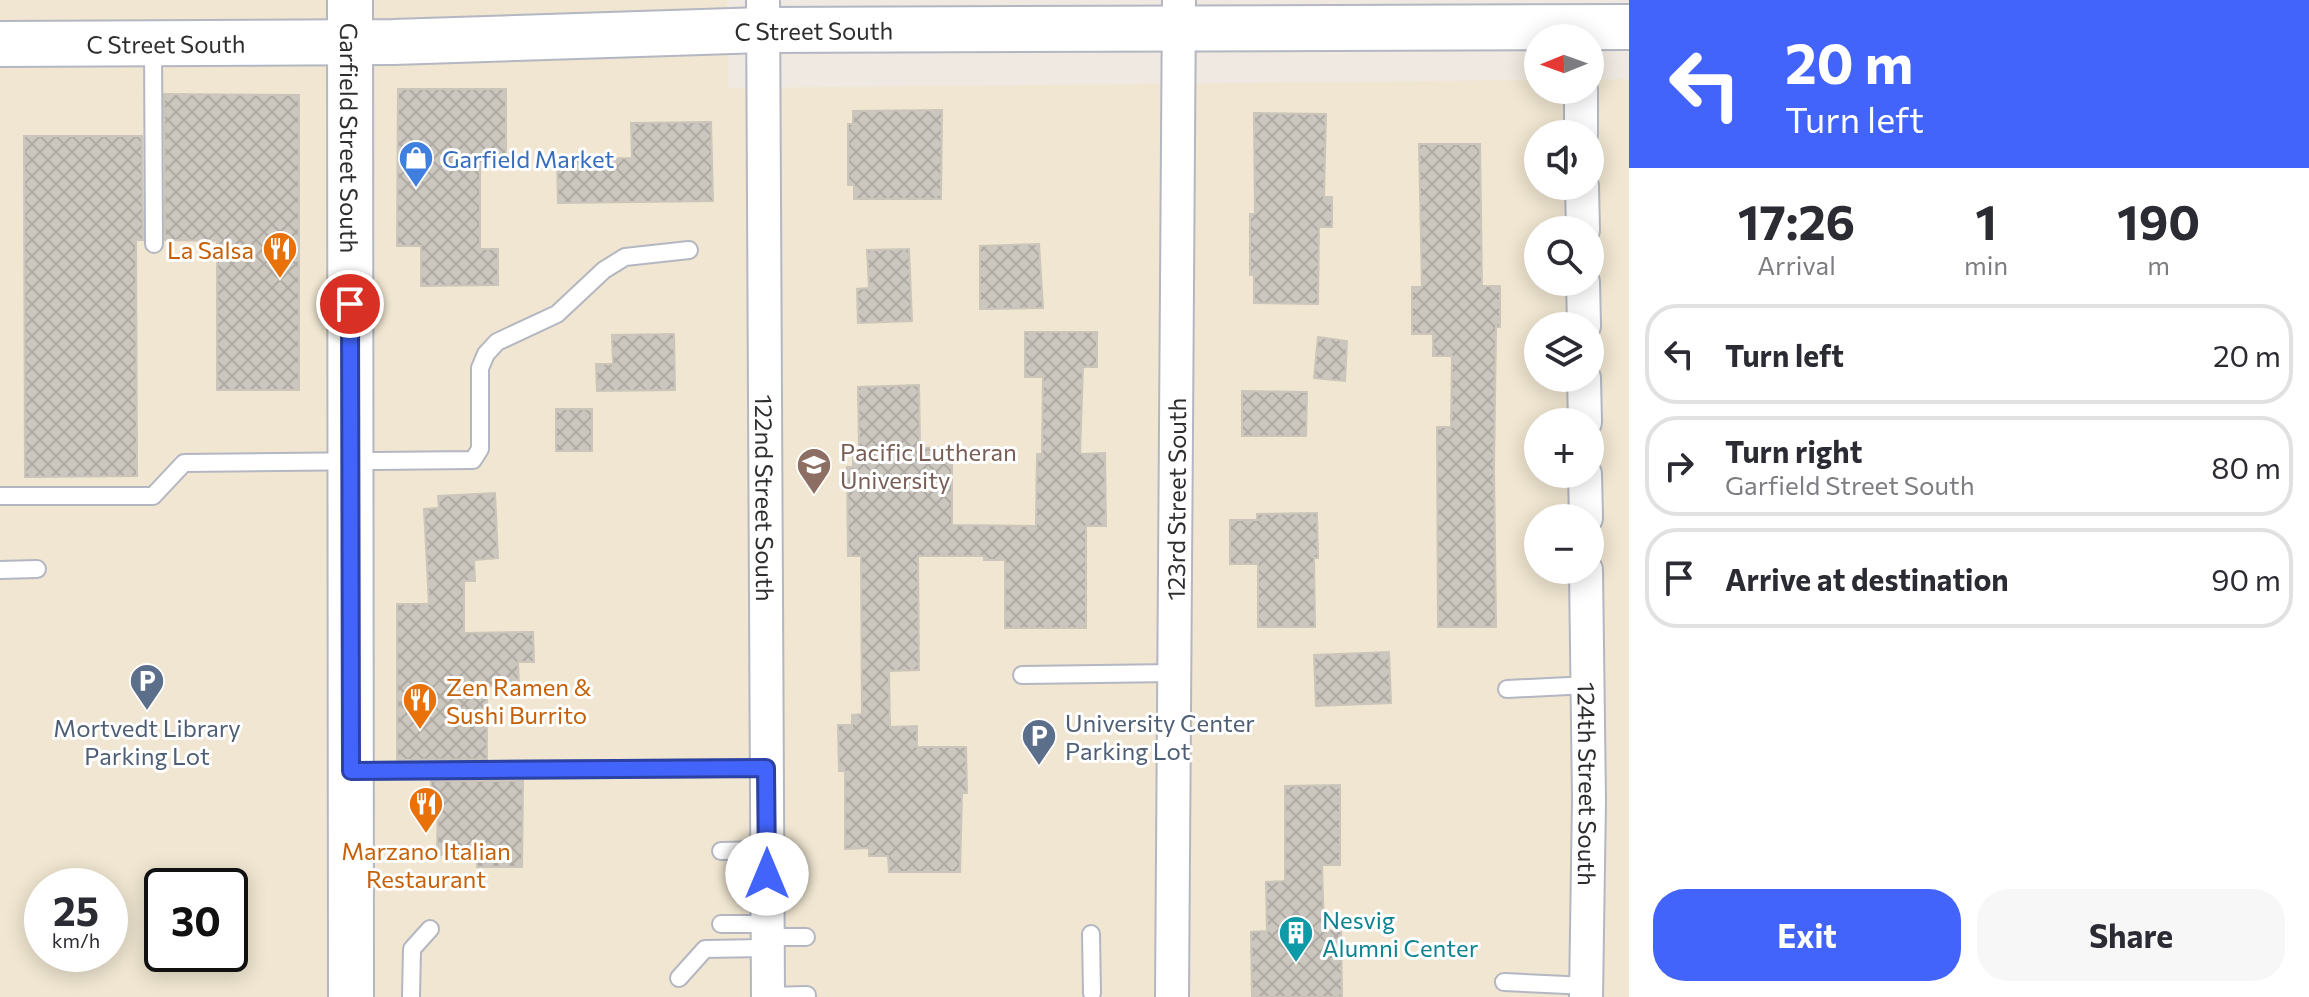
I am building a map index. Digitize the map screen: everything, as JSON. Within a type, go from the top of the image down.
[{"type":"street","name":"C Street South","points":[[0,44],[153,43],[350,21],[763,15],[1178,14],[1524,30]]},
{"type":"street","name":"123rd Street South","points":[[1172,997],[1178,14]]},
{"type":"street","name":"122nd Street South","points":[[763,15],[768,997]]},
{"type":"street","name":"Garfield Street South","points":[[350,21],[351,997]]},
{"type":"street","name":"C Street South","points":[[1604,30],[1629,27]]},
{"type":"street","name":"124th Street South","points":[[1586,584],[1586,992]]},
{"type":"lane","points":[[153,43],[154,244]]},
{"type":"lane","points":[[0,496],[153,496],[184,463],[473,460],[480,449],[480,368],[486,354],[497,342],[557,314],[604,270],[625,257],[689,250]]},
{"type":"lane","points":[[0,570],[37,569]]},
{"type":"lane","points":[[1022,675],[1174,673]]},
{"type":"lane","points":[[1507,689],[1588,685]]},
{"type":"lane","points":[[351,771],[766,768]]},
{"type":"lane","points":[[721,851],[767,850]]},
{"type":"lane","points":[[721,924],[768,936],[806,937]]},
{"type":"lane","points":[[411,997],[412,949],[430,929]]},
{"type":"lane","points":[[1091,934],[1092,993]]},
{"type":"lane","points":[[679,978],[705,949],[768,936]]},
{"type":"lane","points":[[1504,982],[1586,992]]},
{"type":"lane","points":[[768,997],[807,995]]},
{"type":"shaded area","name":"Pacific Lutheran University","points":[[0,0],[727,0],[728,88],[1524,80],[1524,104],[1604,104],[1604,80],[1629,79],[1629,997],[0,997]]},
{"type":"building","points":[[398,89],[506,89],[506,163],[480,163],[480,249],[498,249],[498,285],[421,286],[421,246],[397,246]]},
{"type":"building","points":[[164,94],[299,95],[299,390],[217,390],[217,241],[165,240]]},
{"type":"building","points":[[942,110],[941,199],[854,199],[854,185],[848,185],[848,124],[853,124],[853,111]]},
{"type":"building","points":[[1254,113],[1326,114],[1324,197],[1332,197],[1332,227],[1319,227],[1318,304],[1254,303],[1254,275],[1250,275],[1250,214],[1255,214]]},
{"type":"building","points":[[711,122],[713,201],[558,203],[557,159],[632,158],[631,123]]},
{"type":"building","points":[[24,136],[142,136],[143,240],[136,240],[137,476],[25,477]]},
{"type":"building","points":[[1419,144],[1480,144],[1482,286],[1500,286],[1500,327],[1496,327],[1494,468],[1496,627],[1438,627],[1437,427],[1451,427],[1452,356],[1433,356],[1433,334],[1412,334],[1412,287],[1422,287]]},
{"type":"building","points":[[1039,244],[1043,308],[980,309],[980,246]]},
{"type":"building","points":[[909,249],[912,321],[858,323],[857,289],[869,288],[867,250]]},
{"type":"building","points":[[1025,332],[1097,332],[1097,367],[1083,367],[1080,454],[1105,453],[1106,526],[1086,526],[1086,628],[1005,628],[1005,560],[984,560],[984,556],[918,556],[919,670],[889,671],[890,727],[917,726],[917,747],[966,747],[967,793],[962,793],[960,872],[889,872],[888,856],[869,856],[869,848],[845,849],[845,771],[839,771],[838,725],[852,725],[852,715],[862,714],[861,556],[848,556],[847,467],[853,467],[853,448],[859,448],[858,387],[919,385],[920,448],[952,447],[952,525],[1036,526],[1037,454],[1042,454],[1043,377],[1025,377]]},
{"type":"building","points":[[674,334],[675,390],[597,391],[596,364],[613,364],[612,335]]},
{"type":"building","points":[[1318,337],[1347,341],[1345,381],[1314,378]]},
{"type":"building","points":[[1242,391],[1307,392],[1306,436],[1242,436]]},
{"type":"building","points":[[556,409],[592,409],[592,451],[556,451]]},
{"type":"building","points":[[495,493],[498,558],[474,560],[475,581],[464,581],[464,633],[533,632],[534,662],[518,662],[519,686],[487,686],[487,759],[397,760],[397,604],[429,604],[424,509],[439,508],[438,496]]},
{"type":"building","points":[[1317,513],[1315,627],[1258,627],[1258,564],[1230,564],[1230,520],[1257,520],[1257,514]]},
{"type":"building","points":[[1389,652],[1391,703],[1316,706],[1314,655]]},
{"type":"building","points":[[431,781],[523,781],[522,867],[477,867],[477,856],[437,855],[438,799],[431,799]]},
{"type":"building","name":"Nesvig Alumni Center","points":[[1340,785],[1340,865],[1322,865],[1324,930],[1341,930],[1342,997],[1252,997],[1251,932],[1267,931],[1266,882],[1285,881],[1285,786]]},
{"type":"place","name":"Garfield Market","points":[[416,189]]},
{"type":"place","name":"La Salsa","points":[[280,280]]},
{"type":"place","name":"Pacific Lutheran University","points":[[814,496]]},
{"type":"place","name":"Mortvedt Library Parking Lot","points":[[147,712]]},
{"type":"place","name":"Zen Ramen & Sushi Burrito","points":[[420,731]]},
{"type":"place","name":"University Center Parking Lot","points":[[1039,767]]},
{"type":"place","name":"Marzano Italian Restaurant","points":[[426,835]]},
{"type":"place","name":"Nesvig Alumni Center","points":[[1296,964]]},
{"type":"route","points":[[350,304],[351,771],[766,768],[767,874]]}]
